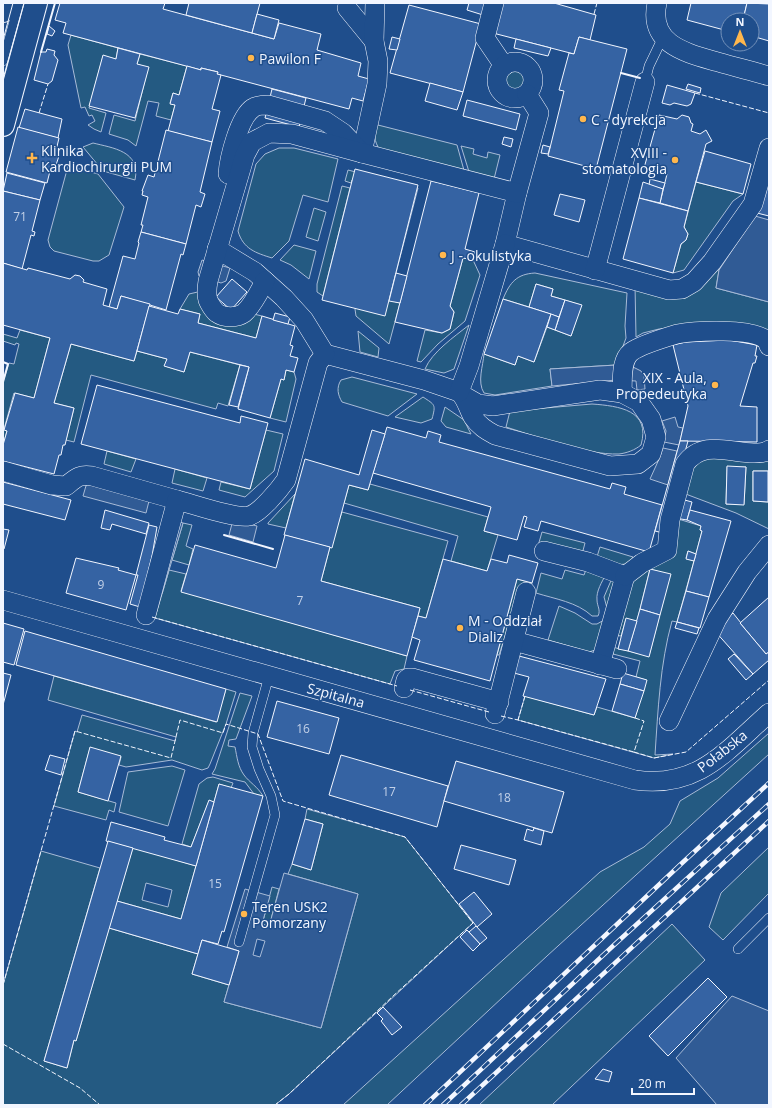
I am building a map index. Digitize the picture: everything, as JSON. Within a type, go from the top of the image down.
[{"type":"street","points":[[3,12],[5,3]]},
{"type":"street","points":[[3,124],[36,3]]},
{"type":"street","points":[[344,5],[362,7],[371,3]]},
{"type":"street","points":[[362,153],[378,84],[378,61],[374,41],[375,3]]},
{"type":"street","points":[[217,249],[255,272],[284,298],[304,320],[325,354],[424,380],[461,394],[478,404],[493,406],[600,390],[622,393],[639,402],[651,419],[656,437],[651,454],[638,464],[610,466],[495,435],[483,429],[473,417],[461,394],[505,244],[539,113],[527,94],[531,90],[534,78],[528,67],[522,63],[516,62],[504,66],[485,38],[494,3]]},
{"type":"street","points":[[344,5],[374,41]]},
{"type":"street","points":[[657,5],[657,21],[663,36],[669,43],[688,54],[769,76]]},
{"type":"street","points":[[595,270],[645,82]]},
{"type":"street","points":[[225,220],[228,172],[234,144],[245,116],[253,107],[268,105],[325,121],[343,133],[362,153]]},
{"type":"street","points":[[266,281],[254,301],[243,313],[234,317],[217,313],[208,299],[208,281],[245,155],[252,142],[269,133],[292,134],[517,193]]},
{"type":"street","points":[[505,244],[669,290],[682,289],[694,282],[712,262],[753,204],[769,148]]},
{"type":"street","points":[[622,393],[624,365],[630,353],[677,334],[708,331],[739,332],[760,337],[767,341],[769,346]]},
{"type":"street","points":[[3,471],[52,485],[66,486],[75,478],[83,475],[92,476],[237,517],[250,516],[264,505],[286,480],[318,363],[325,354]]},
{"type":"street","points":[[514,641],[608,667],[625,576],[642,563],[667,550],[670,520],[685,464],[690,457],[698,451],[711,448],[746,453],[764,453],[769,450]]},
{"type":"street","points":[[146,615],[177,500]]},
{"type":"street","points":[[669,721],[717,619],[747,572],[769,545]]},
{"type":"street","points":[[544,551],[588,562],[625,576]]},
{"type":"street","points":[[404,688],[406,680],[408,678],[412,678],[497,708],[526,592]]},
{"type":"street","name":"Szpitalna","points":[[3,600],[621,777],[656,782],[670,780]]},
{"type":"street","name":"Połabska","points":[[670,780],[690,775],[708,765],[769,713]]},
{"type":"lane","points":[[3,61],[19,3]]},
{"type":"lane","points":[[645,82],[649,66],[663,36]]},
{"type":"lane","points":[[239,942],[275,815],[271,796],[259,769],[252,747],[252,733],[269,676]]},
{"type":"lane","points":[[738,949],[769,918]]},
{"type":"shaded area","points":[[71,35],[118,48],[116,59],[103,56],[89,108],[106,113],[101,132],[88,125],[95,121],[92,115],[89,116],[85,107],[81,108],[68,45]]},
{"type":"shaded area","points":[[140,54],[187,66],[179,95],[173,93],[170,103],[175,105],[171,120],[156,116],[159,103],[148,101],[136,146],[128,140],[109,134],[114,115],[135,121],[148,68],[137,64]]},
{"type":"shaded area","points":[[514,66],[525,74],[528,80],[527,87],[519,91],[507,89],[502,80],[507,69]]},
{"type":"shaded area","points":[[374,124],[457,145],[465,174],[380,150],[375,141]]},
{"type":"shaded area","points":[[93,143],[117,149],[130,157],[136,170],[135,180],[103,171],[83,147]]},
{"type":"shaded area","points":[[461,146],[474,149],[473,154],[487,158],[488,152],[500,155],[494,179],[470,175]]},
{"type":"shaded area","points":[[279,148],[294,148],[338,159],[328,202],[303,195],[289,241],[272,258],[256,252],[247,246],[240,237],[238,231],[256,164],[265,154]]},
{"type":"shaded area","points":[[68,166],[98,174],[124,207],[109,255],[99,261],[93,261],[54,251],[50,247],[48,240]]},
{"type":"shaded area","points":[[348,170],[418,188],[389,300],[400,303],[389,344],[356,316],[355,309],[357,301],[352,180],[351,183],[345,181]]},
{"type":"shaded area","points":[[696,182],[743,194],[733,201],[684,270],[673,273],[681,244],[686,240],[688,234],[684,227]]},
{"type":"shaded area","points":[[342,186],[350,188],[323,296],[317,292],[317,284]]},
{"type":"shaded area","points":[[314,208],[326,212],[318,241],[306,237]]},
{"type":"shaded area","points":[[755,216],[769,220],[769,302],[716,288],[719,270]]},
{"type":"shaded area","points":[[294,245],[316,251],[309,279],[291,265],[280,260]]},
{"type":"shaded area","points":[[463,258],[473,260],[480,275],[465,321],[438,344],[421,362],[417,361],[425,330],[442,333],[450,329],[454,312],[450,306]]},
{"type":"shaded area","points":[[202,260],[230,268],[226,281],[221,283],[199,276],[198,272]]},
{"type":"shaded area","points":[[715,265],[721,267],[719,270],[716,288],[769,302],[769,334],[709,323],[659,329],[643,333],[636,337],[635,285],[667,294]]},
{"type":"shaded area","points":[[535,273],[627,293],[625,326],[626,338],[616,365],[550,369],[552,386],[495,395],[484,393],[481,384],[481,374],[484,354],[515,365],[518,356],[534,362],[547,327],[571,336],[581,305],[551,296],[553,289],[536,284],[529,307],[503,299],[508,288],[515,280],[523,275]]},
{"type":"shaded area","points":[[202,291],[203,302],[262,316],[256,338],[198,323],[200,314],[180,309],[189,294]]},
{"type":"shaded area","points":[[469,325],[454,369],[444,373],[425,369],[438,351]]},
{"type":"shaded area","points":[[20,330],[50,338],[34,398],[14,393],[4,429],[7,431],[3,445],[3,382],[9,363],[14,364],[19,344],[16,343],[15,345],[3,341],[3,334],[17,338]]},
{"type":"shaded area","points":[[358,331],[379,348],[378,357],[360,352]]},
{"type":"shaded area","points":[[71,344],[134,361],[137,351],[167,359],[165,366],[184,372],[190,352],[240,365],[228,406],[218,403],[216,409],[91,375],[74,442],[66,440],[74,408],[54,403]]},
{"type":"shaded area","points":[[629,365],[641,371],[644,376],[645,389],[637,390],[636,381],[616,380],[552,386],[550,369]]},
{"type":"shaded area","points":[[286,370],[294,372],[296,379],[286,422],[270,418],[281,379],[284,380]]},
{"type":"shaded area","points":[[352,377],[417,394],[388,416],[342,402],[338,391],[339,383],[341,380]]},
{"type":"shaded area","points":[[423,397],[434,405],[432,419],[421,423],[395,417]]},
{"type":"shaded area","points":[[592,404],[612,406],[630,412],[637,417],[641,424],[643,433],[641,445],[634,450],[625,453],[606,454],[562,445],[506,427],[510,411]]},
{"type":"shaded area","points":[[445,407],[464,420],[471,434],[446,427],[441,421]]},
{"type":"shaded area","points":[[675,417],[678,427],[683,428],[679,445],[664,442],[666,431],[662,421]]},
{"type":"shaded area","points":[[266,430],[283,434],[274,471],[245,497],[219,490],[221,482],[250,489]]},
{"type":"shaded area","points":[[663,448],[677,451],[668,485],[650,479]]},
{"type":"shaded area","points":[[107,451],[136,459],[131,472],[104,464]]},
{"type":"shaded area","points":[[707,457],[769,460],[769,529],[736,513],[683,493],[694,463]],"holes":[[[727,467],[746,467],[744,504],[726,504]],[[753,471],[768,471],[768,502],[753,501]]]},
{"type":"shaded area","points":[[175,469],[207,478],[203,491],[172,483]]},
{"type":"shaded area","points":[[88,479],[150,497],[146,513],[83,496]]},
{"type":"shaded area","points":[[370,484],[488,517],[484,531],[498,535],[487,571],[451,561],[458,536],[344,503],[349,485],[368,490]]},
{"type":"shaded area","points":[[295,494],[286,528],[268,524],[268,523]]},
{"type":"shaded area","points":[[342,512],[448,541],[426,618],[418,616],[420,608],[321,581],[330,547]]},
{"type":"shaded area","points":[[675,518],[701,526],[700,530],[702,531],[696,554],[688,551],[686,558],[694,561],[677,622],[672,621],[662,670],[655,755],[673,754],[654,758],[518,720],[525,696],[594,715],[597,707],[635,718],[646,680],[636,677],[640,661],[613,654],[612,647],[649,656],[670,575],[650,569],[637,621],[626,619],[621,636],[614,635],[629,579],[666,555]]},
{"type":"shaded area","points":[[175,520],[183,523],[162,594],[154,591]]},
{"type":"shaded area","points":[[233,520],[257,526],[253,542],[229,535]]},
{"type":"shaded area","points":[[183,523],[192,525],[186,546],[193,549],[189,565],[172,560]]},
{"type":"shaded area","points":[[542,532],[585,543],[581,558],[538,546]]},
{"type":"shaded area","points":[[600,547],[633,557],[629,564],[609,565],[596,560]]},
{"type":"shaded area","points":[[587,567],[606,574],[597,593],[598,616],[592,616],[580,607],[573,604],[536,593],[541,573],[562,579],[565,570],[584,575]]},
{"type":"shaded area","points":[[169,570],[186,574],[181,591],[407,656],[404,669],[395,671],[390,684],[155,618]]},
{"type":"shaded area","points":[[613,576],[619,579],[598,649],[589,652],[548,640],[559,606],[575,613],[592,624],[597,624],[604,620],[607,608],[604,597]]},
{"type":"shaded area","points":[[517,579],[532,583],[530,592],[520,589],[499,655],[497,655]]},
{"type":"shaded area","points":[[54,676],[216,722],[226,689],[236,692],[226,724],[208,768],[202,770],[172,760],[126,767],[119,765],[121,757],[90,748],[78,792],[116,803],[114,812],[109,810],[106,820],[54,806],[75,731],[77,732],[82,715],[175,741],[176,737],[48,700]]},
{"type":"shaded area","points":[[240,693],[252,696],[236,739],[229,740],[228,746],[235,747],[240,769],[246,778],[259,790],[263,796],[254,794],[245,782],[212,774],[215,769]]},
{"type":"shaded area","points":[[769,733],[769,754],[547,956],[387,1105],[343,1105],[600,872],[644,847],[670,824],[680,801],[718,778]]},
{"type":"shaded area","points":[[172,766],[185,770],[168,826],[119,812],[128,772]]},
{"type":"shaded area","points":[[213,777],[233,783],[231,788],[219,784],[214,802],[209,801],[191,847],[182,844],[199,784],[207,778]]},
{"type":"shaded area","points":[[307,809],[405,837],[473,923],[289,1094],[275,1105],[3,1105],[3,985],[41,851],[100,868],[44,1061],[67,1068],[74,1040],[76,1041],[109,928],[198,954],[192,974],[229,985],[224,1002],[321,1028],[358,894],[288,874],[292,864],[311,870],[323,824],[305,819]]},
{"type":"shaded area","points":[[133,847],[196,866],[181,919],[117,901]],"holes":[[[146,883],[172,890],[168,907],[142,900]]]},
{"type":"shaded area","points":[[769,847],[769,893],[723,940],[709,927],[721,893]]},
{"type":"shaded area","points":[[284,873],[358,894],[321,1028],[224,1002],[239,951],[227,947],[245,889],[270,896],[262,924],[269,926]],"holes":[[[257,939],[265,941],[260,957],[253,955]]]},
{"type":"shaded area","points":[[272,887],[279,889],[269,927],[262,925]]},
{"type":"shaded area","points":[[672,924],[705,960],[552,1105],[479,1105]]},
{"type":"shaded area","points":[[732,996],[769,1011],[769,1105],[717,1105],[676,1058]]},
{"type":"building","name":"Pawilon F","points":[[60,3],[165,3],[163,9],[274,39],[279,23],[321,34],[317,50],[361,63],[358,76],[369,79],[363,101],[352,98],[349,109],[217,74],[218,72],[201,68],[201,70],[63,33],[66,23],[55,20]]},
{"type":"building","points":[[189,3],[260,3],[252,33],[186,15]]},
{"type":"building","points":[[469,3],[486,3],[483,15],[467,10]]},
{"type":"building","points":[[497,3],[554,3],[596,15],[590,40],[579,37],[574,54],[489,32]]},
{"type":"building","points":[[691,3],[747,3],[745,12],[720,12],[720,29],[687,20]]},
{"type":"building","points":[[747,3],[769,4],[769,41],[760,38],[760,12],[745,12]]},
{"type":"building","points":[[409,5],[481,24],[463,92],[390,73]]},
{"type":"building","points":[[257,14],[279,20],[274,39],[252,33]]},
{"type":"building","points":[[49,26],[55,31],[52,36],[47,34]]},
{"type":"building","points":[[392,37],[400,39],[397,50],[389,49]]},
{"type":"building","name":"C - dyrekcja","points":[[579,37],[627,49],[596,169],[548,156],[564,91],[559,90],[569,53],[574,54]]},
{"type":"building","points":[[516,39],[551,48],[548,56],[514,48]]},
{"type":"building","points":[[118,48],[140,54],[137,64],[149,67],[135,118],[89,106],[103,55],[116,59]]},
{"type":"building","points":[[47,49],[55,51],[54,55],[58,60],[52,81],[48,84],[34,80],[41,52],[46,52]]},
{"type":"building","points":[[187,66],[201,70],[201,68],[218,72],[217,74],[221,75],[212,109],[220,111],[212,142],[168,131],[175,105],[170,104],[173,93],[179,95]]},
{"type":"building","points":[[430,83],[463,92],[457,110],[425,101]]},
{"type":"building","points":[[688,84],[701,88],[700,93],[686,89]]},
{"type":"building","points":[[667,85],[695,93],[691,104],[687,106],[674,103],[670,105],[662,103]]},
{"type":"building","points":[[272,89],[306,98],[299,127],[265,118]]},
{"type":"building","points":[[467,100],[520,114],[516,130],[463,116]]},
{"type":"building","points":[[25,109],[62,119],[58,138],[19,128]]},
{"type":"building","name":"XVIII - stomatologia","points":[[659,115],[677,119],[682,115],[689,117],[691,123],[693,124],[691,131],[700,134],[706,130],[712,141],[706,144],[688,211],[660,203],[667,174],[644,168]]},
{"type":"building","points":[[18,127],[59,138],[55,155],[59,156],[55,168],[51,167],[47,183],[6,172]]},
{"type":"building","points":[[166,130],[212,142],[200,192],[205,194],[201,207],[196,205],[186,244],[141,232],[143,225],[141,225],[148,197],[142,195],[142,191],[148,175],[154,177]]},
{"type":"building","points":[[504,137],[513,139],[511,147],[502,144]]},
{"type":"building","points":[[543,145],[550,147],[548,154],[541,153]]},
{"type":"building","points":[[705,151],[751,164],[743,194],[696,182]]},
{"type":"building","points":[[355,169],[418,185],[385,316],[322,300]]},
{"type":"building","points":[[769,170],[769,216],[757,213]]},
{"type":"building","points":[[7,173],[45,183],[40,200],[3,191]]},
{"type":"building","points":[[650,179],[665,183],[663,189],[649,185]]},
{"type":"building","name":"J - okulistyka","points":[[431,181],[479,193],[465,249],[475,252],[473,260],[463,258],[450,306],[454,312],[450,329],[442,333],[395,322]]},
{"type":"building","points":[[643,182],[663,189],[660,203],[639,198]]},
{"type":"building","points":[[3,191],[40,200],[32,231],[35,232],[34,236],[31,235],[22,269],[3,263]]},
{"type":"building","points":[[560,194],[585,200],[579,222],[554,215]]},
{"type":"building","points":[[639,198],[688,211],[684,227],[688,234],[686,240],[681,244],[673,273],[623,259]]},
{"type":"building","points":[[141,232],[186,244],[183,255],[181,254],[166,310],[121,296],[117,309],[109,307],[123,256],[135,259]]},
{"type":"building","points":[[3,263],[27,270],[28,268],[70,279],[75,275],[80,276],[84,280],[83,282],[107,289],[103,305],[117,309],[121,296],[150,304],[134,361],[71,344],[54,403],[74,408],[65,445],[63,445],[61,455],[59,455],[54,474],[3,461],[3,445],[7,431],[4,430],[15,393],[34,398],[50,338],[3,325]]},
{"type":"building","points":[[396,273],[407,276],[400,303],[389,301]]},
{"type":"building","points":[[232,279],[247,292],[231,310],[216,297]]},
{"type":"building","points":[[536,284],[553,289],[551,296],[565,300],[559,317],[529,307]]},
{"type":"building","points":[[503,299],[551,314],[534,362],[518,356],[515,365],[484,354]]},
{"type":"building","points":[[565,300],[582,305],[571,336],[555,330]]},
{"type":"building","points":[[149,306],[178,314],[180,309],[200,314],[198,323],[256,338],[262,316],[295,326],[290,345],[293,346],[290,356],[298,358],[294,372],[286,370],[284,380],[281,379],[270,418],[238,409],[249,367],[190,352],[184,372],[164,366],[167,359],[137,351]]},
{"type":"building","points":[[275,313],[290,317],[288,324],[273,320]]},
{"type":"building","points":[[551,314],[559,317],[555,330],[547,327]]},
{"type":"building","name":"XIX - Aula, Propedeutyka","points":[[729,340],[757,345],[755,356],[757,356],[755,363],[753,363],[740,406],[757,407],[757,442],[680,441],[688,406],[673,345],[686,342]]},
{"type":"building","points":[[240,365],[249,367],[238,407],[229,405]]},
{"type":"building","points":[[97,385],[240,423],[241,416],[268,423],[250,489],[81,444]]},
{"type":"building","points":[[387,427],[426,438],[428,431],[441,435],[439,442],[610,489],[612,483],[626,487],[624,494],[662,505],[649,552],[541,521],[538,531],[524,527],[527,517],[524,516],[517,540],[484,531],[491,507],[373,473]]},
{"type":"building","points":[[372,430],[385,434],[368,490],[349,485],[332,548],[284,535],[305,459],[359,475]]},
{"type":"building","points":[[680,441],[688,441],[663,533],[655,531]]},
{"type":"building","points":[[727,466],[746,467],[744,505],[726,504]]},
{"type":"building","points":[[753,471],[768,471],[768,502],[753,501]]},
{"type":"building","points":[[3,482],[71,500],[65,520],[3,504]]},
{"type":"building","points":[[681,499],[692,502],[687,520],[675,518]]},
{"type":"building","points":[[105,510],[149,523],[146,534],[112,524],[110,530],[101,528]]},
{"type":"building","points":[[690,510],[731,521],[709,597],[686,591],[702,531],[700,530],[701,526],[687,520]]},
{"type":"building","points":[[149,525],[157,527],[140,607],[130,604]]},
{"type":"building","points":[[3,529],[9,530],[4,549],[3,549]]},
{"type":"building","points":[[285,535],[330,547],[321,581],[420,608],[407,656],[181,592],[195,545],[276,568]]},
{"type":"building","points":[[688,551],[696,554],[694,561],[686,559]]},
{"type":"building","name":"M - Oddział Dializ","points":[[509,555],[538,563],[532,583],[517,579],[490,681],[414,660],[420,640],[412,637],[418,616],[426,618],[443,559],[487,571],[491,559],[507,563]]},
{"type":"building","points":[[76,558],[119,568],[118,570],[136,575],[126,610],[66,593]]},
{"type":"building","points":[[650,569],[671,574],[660,615],[640,609]]},
{"type":"building","points":[[686,591],[709,597],[700,628],[677,622]]},
{"type":"building","points":[[769,597],[769,652],[766,654],[740,623]]},
{"type":"building","points":[[640,609],[660,615],[649,657],[628,651]]},
{"type":"building","points":[[733,613],[766,654],[769,652],[769,660],[753,674],[714,630]]},
{"type":"building","points":[[626,618],[637,621],[628,651],[618,649]]},
{"type":"building","points":[[677,622],[699,628],[697,634],[675,628]]},
{"type":"building","points":[[3,623],[24,629],[14,665],[3,662]]},
{"type":"building","points":[[25,631],[226,689],[217,722],[16,665]]},
{"type":"building","points":[[734,654],[753,674],[746,680],[728,659]]},
{"type":"building","points":[[519,656],[606,679],[594,715],[523,696],[529,677],[514,673]]},
{"type":"building","points":[[3,673],[11,675],[3,705]]},
{"type":"building","points":[[623,673],[647,680],[644,691],[620,684]]},
{"type":"building","points":[[620,684],[644,691],[635,718],[612,711]]},
{"type":"building","points":[[277,701],[339,718],[329,754],[267,737]]},
{"type":"building","points":[[90,747],[121,756],[108,801],[78,792]]},
{"type":"building","points":[[50,755],[65,759],[61,775],[45,770]]},
{"type":"building","points":[[341,755],[448,786],[437,827],[329,795]]},
{"type":"building","points":[[456,761],[564,792],[552,833],[444,801]]},
{"type":"building","points":[[219,784],[263,796],[224,932],[222,931],[218,944],[202,940],[198,954],[109,928],[117,901],[181,919]]},
{"type":"building","points":[[209,800],[214,802],[196,866],[106,841],[111,822],[165,837],[164,840],[191,847]]},
{"type":"building","points":[[305,819],[323,824],[311,870],[292,864]]},
{"type":"building","points":[[534,828],[544,831],[541,845],[524,840],[527,829],[533,831]]},
{"type":"building","points":[[108,841],[133,848],[76,1041],[74,1040],[67,1068],[44,1061]]},
{"type":"building","points":[[461,845],[516,860],[509,885],[454,869]]},
{"type":"building","points":[[474,892],[492,914],[477,927],[459,904]]},
{"type":"building","points":[[476,926],[487,938],[480,944],[469,932]]},
{"type":"building","points":[[467,930],[480,944],[473,951],[460,937]]},
{"type":"building","points":[[202,940],[239,951],[229,985],[192,974]]},
{"type":"building","points":[[708,978],[727,997],[668,1056],[649,1036]]},
{"type":"building","points":[[383,1007],[402,1027],[392,1035],[381,1021],[383,1019],[377,1013]]},
{"type":"building","points":[[603,1069],[612,1072],[609,1082],[595,1079]]},
{"type":"tram line","points":[[3,40],[13,3]]},
{"type":"tram line","points":[[3,79],[24,3]]},
{"type":"railway","points":[[425,1105],[769,783]]},
{"type":"railway","points":[[443,1105],[614,945],[769,804]]},
{"type":"railway","points":[[461,1105],[769,821]]},
{"type":"fence","points":[[594,14],[597,3]]},
{"type":"fence","points":[[39,113],[48,84]]},
{"type":"fence","points":[[695,93],[769,113]]},
{"type":"fence","points":[[152,617],[397,686]]},
{"type":"fence","points":[[635,718],[644,721],[634,752],[654,758],[686,752],[769,680]]},
{"type":"fence","points":[[410,690],[489,712]]},
{"type":"fence","points":[[525,696],[518,720],[634,752]]},
{"type":"fence","points":[[501,716],[518,720]]},
{"type":"fence","points":[[3,985],[75,731],[171,758],[180,720],[223,733],[226,724],[258,734],[283,801],[405,837],[473,923],[289,1094],[275,1105]]},
{"type":"fence","points":[[3,1044],[80,1088],[100,1105]]},
{"type":"wall","points":[[41,52],[55,3]]},
{"type":"wall","points":[[621,73],[640,78]]},
{"type":"wall","points":[[3,362],[8,364],[3,382]]},
{"type":"wall","points":[[224,535],[273,549]]},
{"type":"place","name":"Pawilon F","points":[[251,58]]},
{"type":"place","name":"C - dyrekcja","points":[[583,119]]},
{"type":"place","name":"Klinika Kardiochirurgii PUM","points":[[32,158]]},
{"type":"place","name":"XVIII - stomatologia","points":[[675,160]]},
{"type":"place","name":"J - okulistyka","points":[[443,255]]},
{"type":"place","name":"XIX - Aula, Propedeutyka","points":[[715,385]]},
{"type":"place","name":"M - Oddział Dializ","points":[[460,628]]},
{"type":"place","name":"Teren USK2 Pomorzany","points":[[244,914]]}]
